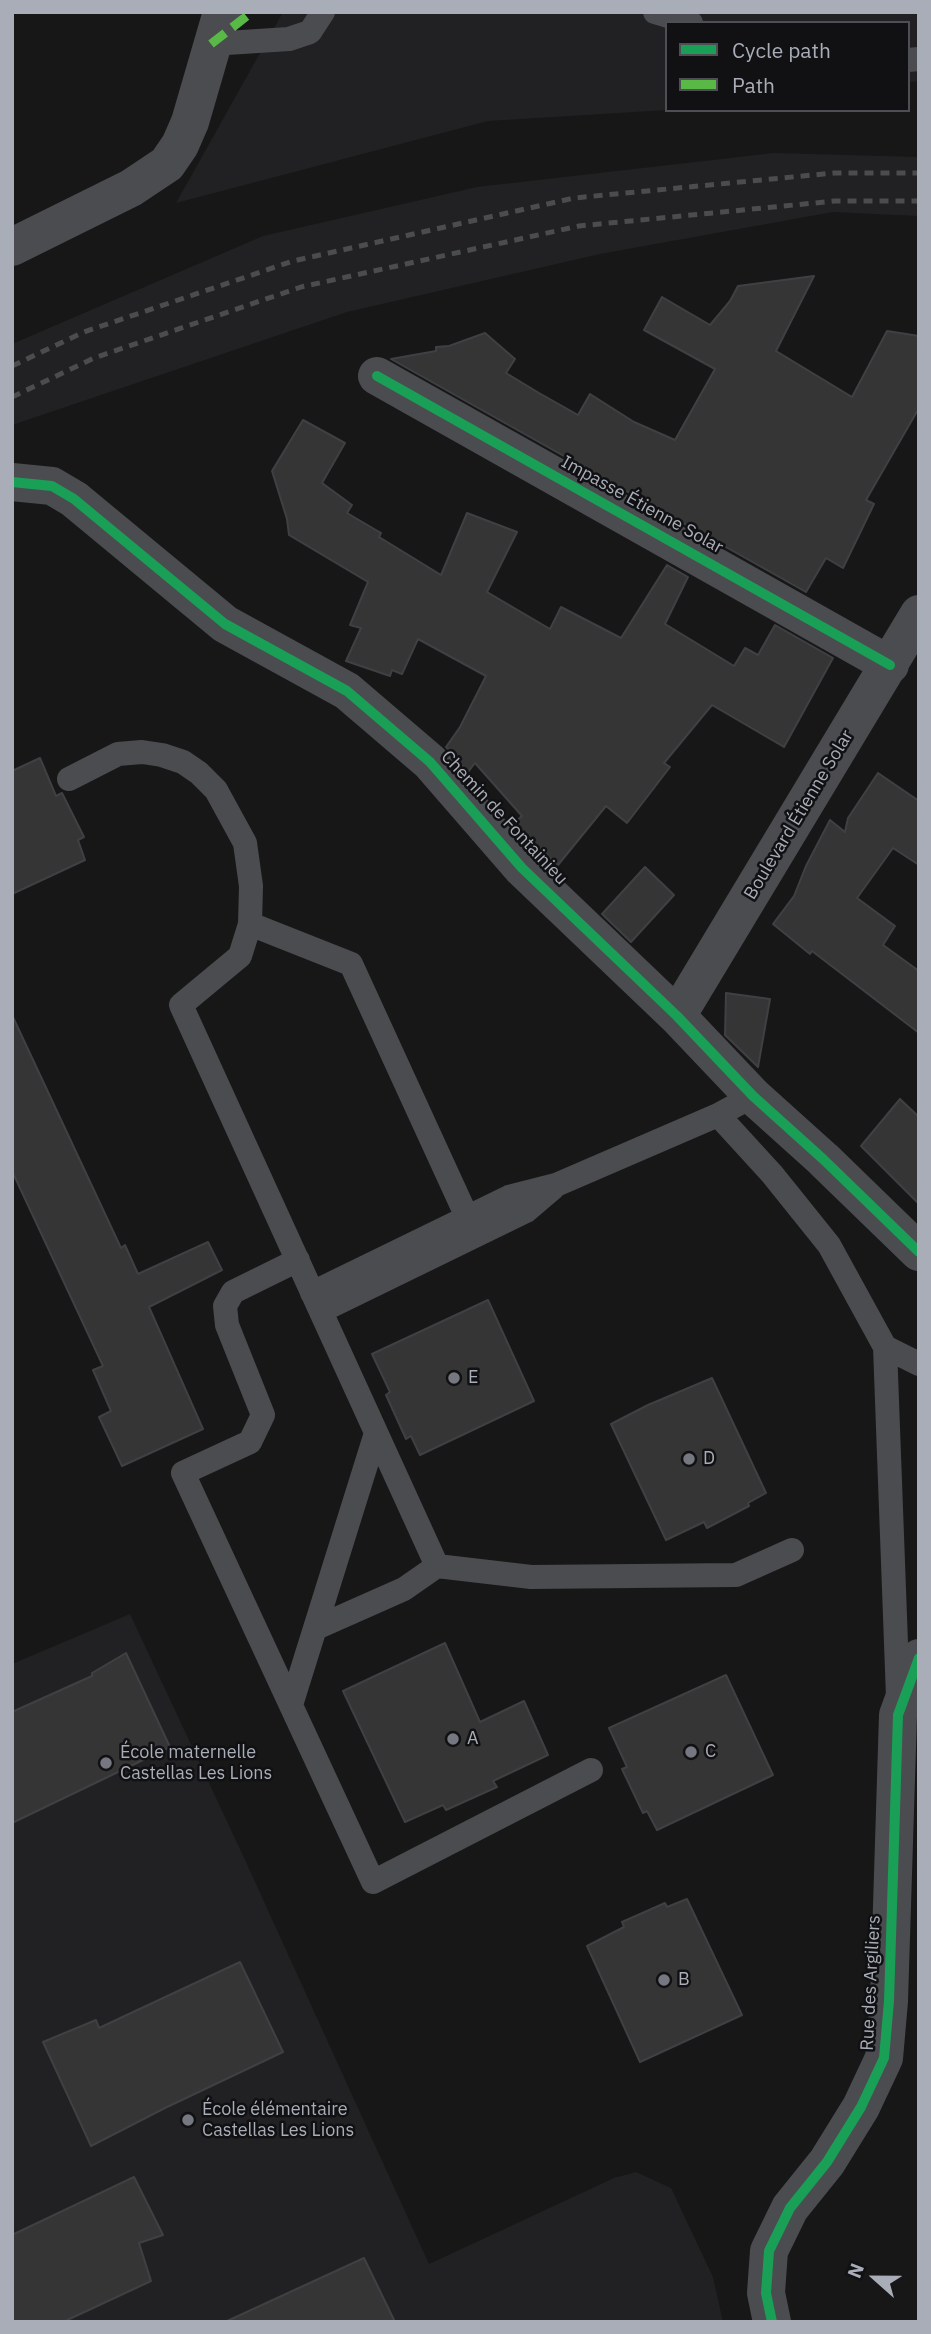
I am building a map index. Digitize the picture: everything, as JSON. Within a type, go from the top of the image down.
[{"type":"street","points":[[12,247],[131,188],[167,164],[180,145],[190,122],[216,28]]},
{"type":"street","name":"Impasse Étienne Solar","points":[[377,376],[890,665]]},
{"type":"street","name":"Chemin de Fontainieu","points":[[12,482],[52,486],[74,499],[225,624],[347,691],[430,762],[522,868],[677,1016],[753,1096],[919,1252]]},
{"type":"street","name":"Boulevard Étienne Solar","points":[[677,1016],[919,614]]},
{"type":"street","name":"Rue des Argiliers","points":[[772,2322],[765,2293],[769,2251],[790,2208],[827,2162],[862,2106],[884,2058],[894,1879],[898,1715],[919,1658]]},
{"type":"lane","points":[[216,28],[289,39],[310,32],[323,12]]},
{"type":"lane","points":[[655,12],[684,21]]},
{"type":"lane","points":[[69,779],[118,754],[142,752],[183,762],[216,790],[246,842],[251,886],[250,925],[240,956],[181,1005],[437,1566]]},
{"type":"lane","points":[[250,925],[351,964],[467,1217]]},
{"type":"lane","points":[[316,1302],[467,1217],[509,1197],[556,1185],[718,1115],[753,1096]]},
{"type":"lane","points":[[718,1115],[772,1174],[829,1245],[885,1347],[898,1715]]},
{"type":"lane","points":[[316,1302],[526,1211],[556,1185]]},
{"type":"lane","points":[[298,1260],[233,1293],[225,1306],[227,1325],[263,1415],[250,1442],[184,1473],[373,1882],[592,1770]]},
{"type":"lane","points":[[885,1347],[919,1364]]},
{"type":"lane","points":[[291,1705],[376,1433]]},
{"type":"lane","points":[[316,1628],[404,1589],[437,1566],[531,1577],[736,1575],[792,1550]]},
{"type":"shaded area","points":[[283,12],[919,12],[919,81],[910,82],[910,21],[665,21],[665,110],[488,121],[176,203]]},
{"type":"shaded area","points":[[774,153],[919,157],[919,216],[833,212],[600,254],[347,312],[12,425],[12,344],[263,236],[477,187]]},
{"type":"shaded area","name":"École élémentaire Castellas Les Lions","points":[[130,1614],[429,2264],[614,2178],[636,2172],[671,2188],[713,2277],[723,2322],[12,2322],[12,1664]]},
{"type":"building","points":[[814,276],[776,351],[852,397],[887,331],[919,336],[919,408],[866,500],[874,504],[843,568],[826,558],[806,592],[391,359],[436,351],[436,347],[449,346],[485,333],[515,359],[506,373],[578,415],[590,394],[634,422],[675,440],[715,369],[644,330],[662,297],[710,325],[730,301],[738,286]]},
{"type":"building","points":[[303,420],[345,443],[322,483],[352,505],[347,513],[381,533],[379,537],[441,575],[467,513],[517,532],[487,592],[550,629],[561,607],[621,638],[667,565],[688,577],[665,624],[734,666],[745,648],[758,655],[775,625],[833,658],[784,747],[712,705],[664,763],[670,767],[627,823],[606,806],[558,865],[513,824],[522,816],[475,763],[468,772],[446,747],[460,727],[486,676],[418,639],[402,674],[392,670],[390,676],[346,661],[361,628],[350,625],[368,582],[289,535],[287,519],[272,471]]},
{"type":"building","points":[[40,758],[56,796],[62,793],[84,837],[78,840],[85,860],[12,894],[12,771]]},
{"type":"building","points":[[878,773],[919,801],[919,865],[893,848],[857,898],[895,926],[883,945],[919,971],[919,1033],[773,924],[794,896],[830,820],[845,832],[848,818]]},
{"type":"building","points":[[645,867],[674,895],[631,942],[602,914]]},
{"type":"building","points":[[726,993],[770,999],[758,1067],[725,1035]]},
{"type":"building","points":[[12,1015],[121,1248],[125,1245],[138,1274],[208,1242],[222,1270],[149,1307],[203,1429],[122,1466],[99,1417],[111,1411],[93,1370],[103,1366],[12,1171]]},
{"type":"building","points":[[900,1099],[919,1117],[919,1204],[861,1146]]},
{"type":"building","name":"E","points":[[488,1300],[534,1401],[420,1455],[411,1436],[406,1439],[386,1395],[390,1392],[372,1354]]},
{"type":"building","name":"D","points":[[712,1378],[766,1493],[748,1503],[749,1506],[707,1528],[704,1522],[666,1540],[611,1424]]},
{"type":"building","name":"A","points":[[445,1643],[480,1722],[524,1701],[548,1755],[493,1781],[497,1787],[446,1810],[443,1805],[405,1822],[343,1691]]},
{"type":"building","points":[[126,1653],[170,1747],[12,1823],[12,1712],[92,1676],[92,1673]]},
{"type":"building","name":"C","points":[[726,1675],[773,1775],[657,1830],[647,1811],[643,1813],[622,1769],[627,1767],[609,1728]]},
{"type":"building","name":"B","points":[[687,1899],[742,2015],[640,2062],[587,1946],[624,1927],[622,1922],[665,1903],[667,1907]]},
{"type":"building","points":[[240,1962],[283,2052],[91,2146],[43,2042],[96,2020],[99,2028]]},
{"type":"building","points":[[134,2177],[163,2235],[139,2243],[151,2281],[63,2322],[12,2322],[12,2235]]},
{"type":"building","points":[[364,2258],[395,2322],[225,2322]]},
{"type":"railway","points":[[12,366],[84,332],[293,261],[574,198],[834,173],[919,173]]},
{"type":"railway","points":[[12,397],[94,358],[301,287],[579,226],[835,201],[919,201]]},
{"type":"marked path","points":[[211,44],[252,12]]},
{"type":"cycle path","points":[[377,376],[890,665]]},
{"type":"cycle path","points":[[12,482],[52,486],[74,499],[225,624],[347,691],[430,762],[522,868],[677,1016],[753,1096],[919,1252]]},
{"type":"cycle path","points":[[772,2322],[766,2293],[769,2251],[790,2208],[827,2162],[861,2107],[884,2058],[889,2001],[898,1715],[919,1658]]},
{"type":"place","name":"E","points":[[454,1378]]},
{"type":"place","name":"D","points":[[689,1459]]},
{"type":"place","name":"A","points":[[453,1739]]},
{"type":"place","name":"C","points":[[691,1752]]},
{"type":"place","name":"École maternelle Castellas Les Lions","points":[[106,1763]]},
{"type":"place","name":"B","points":[[664,1980]]},
{"type":"place","name":"École élémentaire Castellas Les Lions","points":[[188,2120]]}]
